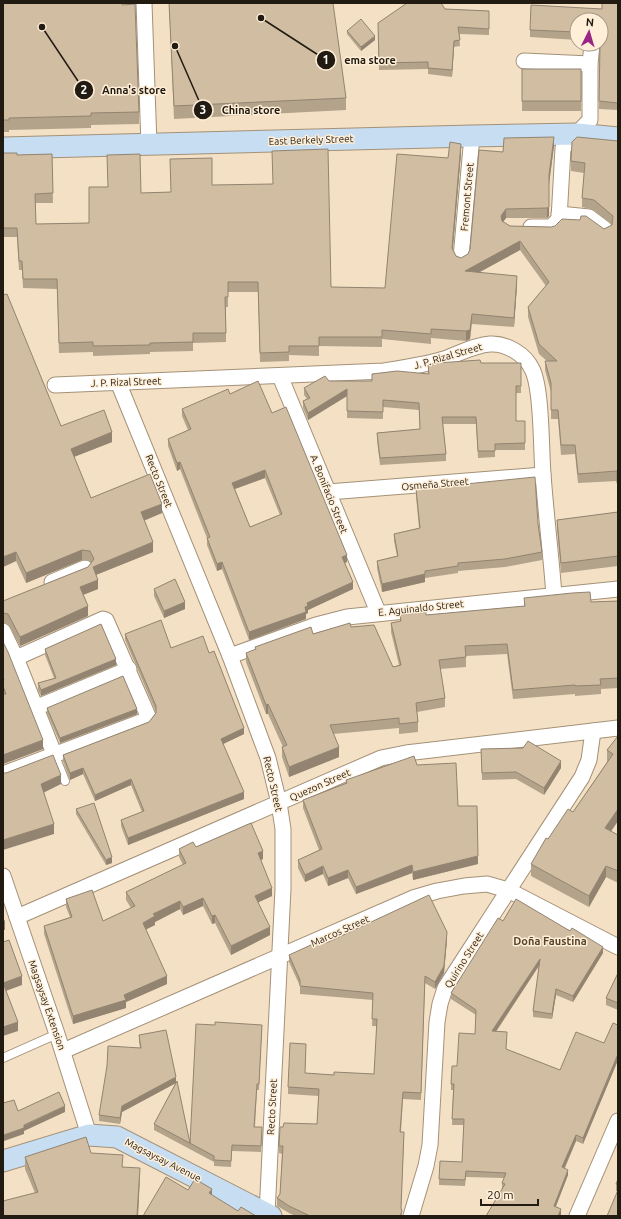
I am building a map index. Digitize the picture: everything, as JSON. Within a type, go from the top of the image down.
[{"type":"street","points":[[144,3],[149,144]]},
{"type":"street","points":[[517,226],[551,227],[557,223],[559,214],[563,148],[590,120],[591,52]]},
{"type":"street","points":[[524,62],[590,64]]},
{"type":"street","name":"East Berkely Street","points":[[3,148],[577,134],[618,138]]},
{"type":"street","name":"Fremont Street","points":[[461,258],[472,136]]},
{"type":"street","points":[[559,214],[589,217],[604,229]]},
{"type":"street","name":"J. P. Rizal Street","points":[[55,385],[384,371],[443,359],[469,349],[490,344],[507,347],[521,355],[532,369],[538,389],[543,475],[554,595]]},
{"type":"street","name":"A. Bonifacio Street","points":[[280,376],[378,612]]},
{"type":"street","name":"Recto Street","points":[[118,382],[230,656],[268,758],[279,803],[283,829],[284,854],[270,1215]]},
{"type":"street","name":"Osmeña Street","points":[[328,492],[543,475]]},
{"type":"street","points":[[37,588],[85,568]]},
{"type":"street","name":"E. Aguinaldo Street","points":[[230,656],[316,625],[347,617],[378,612],[618,589]]},
{"type":"street","points":[[3,774],[146,720],[148,716],[129,669],[106,620],[103,619],[16,658]]},
{"type":"street","points":[[3,631],[16,658],[54,756]]},
{"type":"street","points":[[35,708],[129,669]]},
{"type":"street","name":"Quezon Street","points":[[17,917],[381,758],[400,754],[618,728]]},
{"type":"street","name":"Quirino Street","points":[[411,1216],[423,1180],[430,1145],[440,1004],[445,988],[582,777],[589,760],[593,731]]},
{"type":"street","name":"Magsaysay Extension","points":[[3,876],[63,1051],[89,1135]]},
{"type":"street","name":"Marcos Street","points":[[63,1051],[279,958],[413,898],[437,891],[487,884],[508,890],[618,947]]},
{"type":"street","points":[[577,1216],[618,1121]]},
{"type":"street","name":"Magsaysay Avenue","points":[[3,1161],[89,1135],[117,1137],[270,1215]]},
{"type":"lane","points":[[54,756],[64,781]]},
{"type":"lane","points":[[3,1058],[57,1034]]},
{"type":"building","points":[[3,3],[135,4],[139,112],[91,113],[91,116],[9,118],[9,120],[3,120]]},
{"type":"building","points":[[169,3],[333,3],[346,98],[174,106]]},
{"type":"building","points":[[407,3],[441,3],[445,9],[489,11],[489,29],[458,27],[460,40],[454,41],[452,70],[428,68],[428,62],[379,63],[378,23]]},
{"type":"building","points":[[602,3],[618,3],[618,103],[599,101],[600,52],[609,52],[609,12],[569,12],[569,32],[530,30],[531,5],[602,9]]},
{"type":"building","points":[[361,19],[375,36],[361,47],[347,31]]},
{"type":"building","points":[[522,69],[581,69],[581,101],[522,101]]},
{"type":"building","points":[[554,137],[549,175],[549,207],[506,209],[501,216],[502,221],[510,226],[551,227],[555,226],[562,219],[580,220],[581,216],[586,216],[604,229],[612,225],[613,216],[594,200],[582,198],[585,163],[571,161],[572,142],[577,137],[618,141],[618,483],[617,471],[578,474],[575,445],[561,445],[558,410],[551,410],[551,383],[545,361],[557,361],[539,344],[528,307],[549,282],[520,241],[465,271],[517,276],[514,318],[472,314],[470,330],[466,331],[431,329],[431,334],[382,330],[382,337],[319,337],[319,346],[289,346],[289,352],[260,353],[258,282],[228,282],[228,297],[225,297],[226,333],[193,333],[193,342],[150,343],[150,345],[93,346],[93,342],[59,343],[57,279],[23,279],[22,261],[19,261],[17,228],[3,228],[3,153],[17,153],[17,155],[52,154],[53,193],[35,194],[36,224],[89,223],[89,187],[108,187],[107,155],[140,154],[141,193],[171,192],[170,159],[212,158],[212,185],[273,184],[272,151],[328,149],[331,287],[385,288],[397,154],[448,158],[450,142],[461,144],[452,248],[456,256],[461,258],[468,254],[470,249],[479,150],[503,152],[504,138]]},
{"type":"building","points":[[7,294],[61,426],[104,410],[112,432],[71,449],[91,498],[150,474],[162,504],[141,512],[153,542],[93,567],[98,580],[80,587],[88,606],[20,637],[8,614],[3,613],[3,601],[88,567],[94,559],[90,551],[82,550],[26,573],[16,552],[3,557],[3,295]]},
{"type":"building","points":[[480,360],[481,363],[521,363],[521,386],[516,386],[516,421],[525,421],[525,443],[495,444],[495,451],[478,451],[476,417],[442,417],[446,454],[380,458],[377,433],[420,429],[419,403],[383,400],[383,412],[347,411],[347,389],[308,413],[303,401],[310,398],[304,388],[325,376],[329,381],[372,381],[372,374],[397,371],[429,374],[428,365]]},
{"type":"building","points":[[258,381],[272,413],[286,407],[347,555],[342,557],[353,582],[307,603],[308,606],[305,607],[306,612],[249,632],[222,562],[217,564],[207,538],[210,537],[180,462],[177,463],[168,439],[191,429],[182,409],[228,389],[230,394]],"holes":[[[265,470],[282,514],[250,527],[232,483]]]},
{"type":"building","points":[[535,477],[538,524],[542,552],[505,559],[458,563],[458,566],[425,571],[425,574],[382,584],[377,561],[398,556],[394,534],[420,528],[416,489]]},
{"type":"building","points":[[618,512],[618,556],[561,563],[557,520]]},
{"type":"building","points":[[175,579],[185,602],[164,611],[154,589]]},
{"type":"building","points":[[590,592],[591,602],[618,601],[618,678],[600,679],[601,685],[575,685],[513,690],[507,644],[465,646],[466,657],[439,660],[445,698],[416,703],[418,722],[399,724],[399,718],[330,725],[339,747],[289,767],[282,747],[287,745],[268,704],[266,705],[246,653],[256,649],[255,647],[311,627],[313,634],[350,623],[351,627],[374,625],[393,667],[401,665],[391,623],[401,621],[400,615],[426,612],[426,615],[525,606],[524,598]]},
{"type":"building","points":[[161,620],[171,648],[203,636],[209,653],[214,651],[244,728],[221,739],[244,792],[128,838],[121,820],[144,811],[131,779],[95,795],[83,768],[70,773],[63,755],[149,722],[156,713],[156,706],[125,634]]},
{"type":"building","points":[[101,624],[116,659],[41,690],[38,683],[56,678],[45,649]]},
{"type":"building","points":[[3,642],[43,740],[3,755],[3,694],[6,694],[3,686]]},
{"type":"building","points":[[123,676],[137,709],[60,738],[47,708]]},
{"type":"building","points":[[618,736],[618,809],[605,828],[618,835],[618,871],[606,866],[589,896],[531,864],[546,838],[548,839],[568,809],[573,812],[613,754],[607,750]]},
{"type":"building","points":[[528,741],[561,761],[544,788],[516,772],[482,773],[481,749],[523,748]]},
{"type":"building","points":[[53,755],[61,775],[41,784],[54,824],[3,840],[3,773]]},
{"type":"building","points":[[414,756],[417,765],[456,763],[458,806],[477,806],[478,856],[413,872],[412,865],[356,887],[348,870],[328,878],[323,866],[305,875],[298,860],[322,849],[303,800],[347,783],[346,780]]},
{"type":"building","points":[[94,803],[112,857],[106,860],[76,809]]},
{"type":"building","points":[[251,823],[263,851],[258,853],[272,888],[255,896],[270,927],[231,946],[215,915],[212,916],[203,898],[183,907],[180,901],[153,914],[155,916],[143,923],[167,976],[124,995],[126,1000],[73,1016],[44,926],[72,917],[66,899],[92,890],[103,921],[135,906],[126,892],[186,863],[179,849],[193,842],[196,847]]},
{"type":"building","points":[[429,895],[447,932],[444,966],[435,982],[425,976],[421,1093],[403,1092],[400,1132],[404,1132],[402,1211],[400,1216],[310,1216],[289,1206],[277,1198],[280,1194],[283,1146],[279,1146],[280,1127],[283,1127],[284,1123],[317,1124],[319,1089],[288,1087],[290,1043],[306,1044],[305,1073],[334,1075],[334,1072],[374,1074],[377,1019],[372,1019],[373,993],[300,986],[300,980],[289,955],[324,939],[326,943]]},
{"type":"building","points":[[516,899],[570,931],[572,928],[603,947],[573,996],[556,989],[552,1014],[533,1011],[540,959],[492,1031],[507,1032],[506,1049],[560,1070],[576,1032],[604,1043],[613,1023],[618,1025],[618,1054],[583,1138],[576,1135],[562,1167],[568,1170],[554,1206],[561,1209],[558,1216],[486,1216],[505,1184],[502,1183],[506,1173],[466,1171],[465,1180],[439,1179],[440,1161],[462,1162],[464,1119],[452,1119],[454,1084],[451,1084],[452,1066],[457,1066],[459,1033],[475,1034],[476,1010],[451,993],[498,918],[503,921]]},
{"type":"building","points":[[9,940],[22,976],[3,983],[3,942]]},
{"type":"building","points":[[618,973],[618,1003],[606,998]]},
{"type":"building","points":[[3,983],[18,1022],[3,1027]]},
{"type":"building","points":[[215,1022],[262,1025],[259,1084],[257,1084],[254,1127],[262,1127],[261,1146],[232,1145],[231,1161],[214,1160],[214,1156],[154,1124],[177,1081],[190,1143],[196,1024],[215,1025]]},
{"type":"building","points":[[166,1030],[176,1077],[122,1106],[120,1118],[99,1115],[107,1066],[108,1046],[141,1048],[139,1035]]},
{"type":"building","points":[[59,1092],[65,1106],[24,1125],[24,1128],[4,1135],[3,1103],[14,1100],[18,1111]]},
{"type":"building","points":[[86,1137],[91,1153],[123,1155],[122,1167],[140,1168],[137,1216],[3,1216],[3,1201],[38,1192],[25,1157]]},
{"type":"building","points":[[166,1177],[188,1190],[195,1179],[212,1189],[209,1193],[238,1211],[241,1207],[256,1216],[143,1216]]},
{"type":"building","points":[[618,1190],[618,1216],[607,1216]]},
{"type":"place","name":"ema store","points":[[261,18]]},
{"type":"place","name":"Anna's store","points":[[42,27]]},
{"type":"place","name":"China store","points":[[175,46]]},
{"type":"district","name":"Doña Faustina","points":[[550,941]]}]
